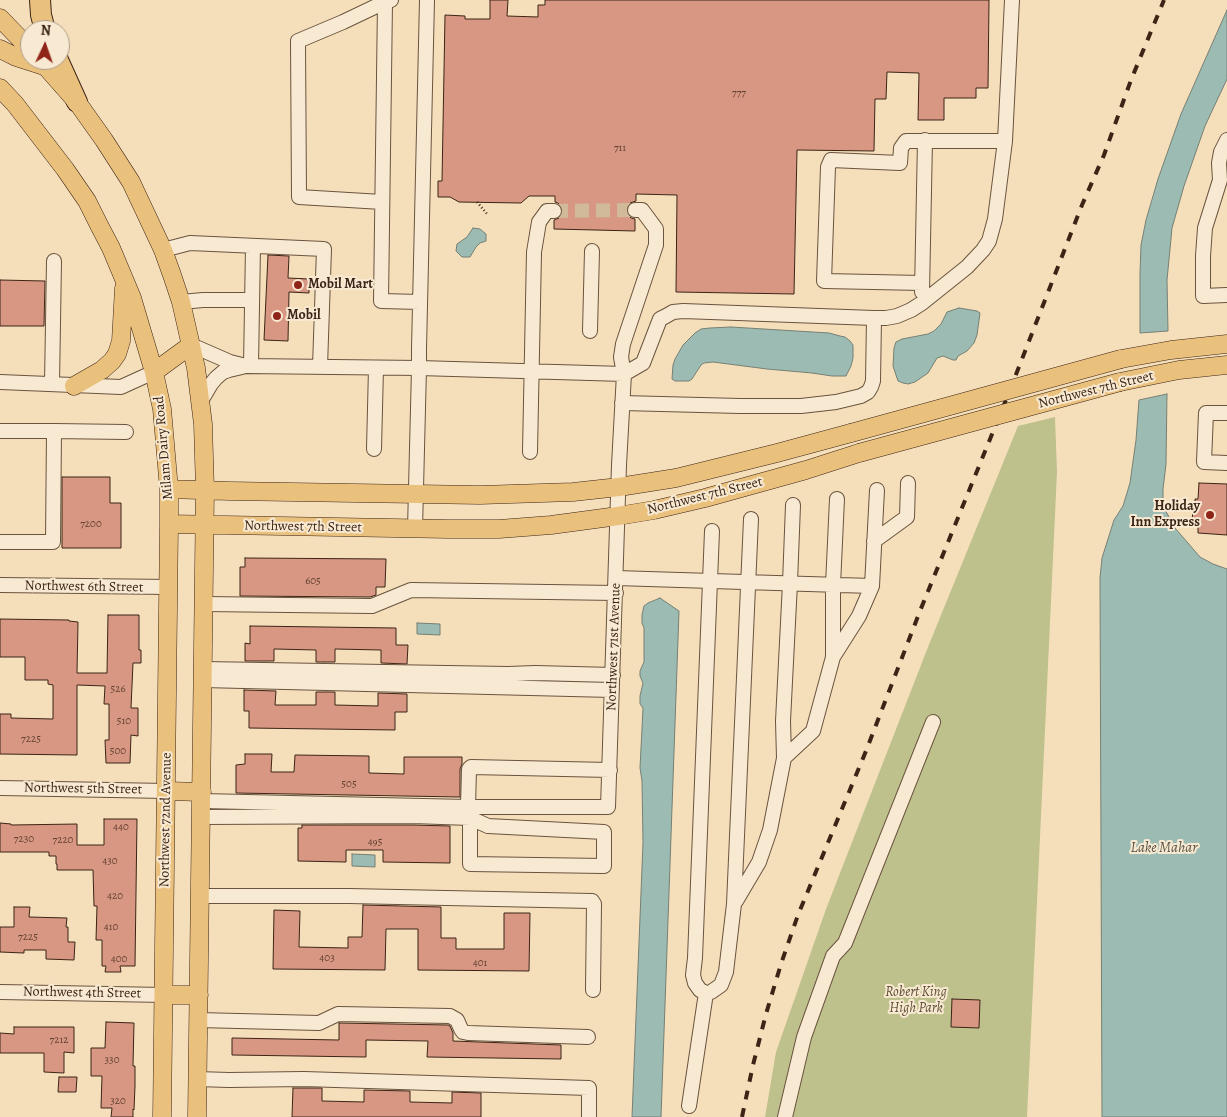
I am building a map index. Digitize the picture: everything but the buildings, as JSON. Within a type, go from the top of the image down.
[{"type":"highway","points":[[40,0],[42,20]]},
{"type":"highway","points":[[54,70],[77,102]]},
{"type":"main road","points":[[0,18],[20,39]]},
{"type":"main road","points":[[0,48],[20,58]]},
{"type":"main road","name":"Milam Dairy Road","points":[[0,88],[35,129],[87,201],[125,280],[138,316],[162,409],[169,489],[169,524]]},
{"type":"main road","points":[[77,102],[131,182],[163,250],[181,302],[201,401],[204,434],[205,525],[197,1117]]},
{"type":"main road","points":[[74,386],[102,370],[117,354],[121,341],[125,280]]},
{"type":"main road","points":[[154,372],[191,344]]},
{"type":"main road","name":"Northwest 7th Street","points":[[169,489],[480,495],[619,488],[676,478],[727,466],[1121,359],[1171,350],[1227,344]]},
{"type":"main road","name":"Northwest 7th Street","points":[[169,524],[499,529],[551,525],[618,516],[705,498],[1120,382],[1179,370],[1227,365]]},
{"type":"main road","name":"Northwest 72nd Avenue","points":[[162,1117],[169,524]]},
{"type":"main road","points":[[166,791],[202,803]]},
{"type":"main road","points":[[164,995],[199,995]]},
{"type":"street","points":[[415,529],[427,0]]},
{"type":"street","points":[[201,401],[210,384],[223,372],[248,366],[420,368],[624,374],[643,363],[660,320],[673,312],[886,318],[911,310],[967,267],[990,241],[995,219],[1005,141],[1012,0]]},
{"type":"street","points":[[382,202],[299,197],[298,40],[388,1],[381,300],[420,302]]},
{"type":"street","points":[[922,303],[924,140]]},
{"type":"street","points":[[1227,140],[1219,163],[1220,180],[1218,188],[1205,228],[1203,296],[1227,295]]},
{"type":"street","points":[[922,283],[824,281],[828,167],[831,160],[900,163],[901,148],[906,141],[1005,141]]},
{"type":"street","name":"Northwest 71st Avenue","points":[[469,812],[608,807],[624,374],[621,357],[623,344],[656,246],[656,230],[642,210],[635,210]]},
{"type":"street","points":[[530,452],[534,252],[540,222],[547,211],[554,211]]},
{"type":"street","points":[[163,250],[190,243],[324,249],[320,366]]},
{"type":"street","points":[[248,366],[253,246]]},
{"type":"street","points":[[590,331],[592,250]]},
{"type":"street","points":[[52,384],[54,261]]},
{"type":"street","points":[[181,302],[252,300]]},
{"type":"street","points":[[622,403],[801,406],[836,402],[860,396],[868,392],[873,381],[874,318]]},
{"type":"street","points":[[191,344],[230,362],[248,366]]},
{"type":"street","points":[[374,449],[376,368]]},
{"type":"street","points":[[0,382],[121,387],[154,372]]},
{"type":"street","points":[[1227,413],[1206,413],[1204,462],[1227,463]]},
{"type":"street","points":[[0,431],[126,432]]},
{"type":"street","points":[[0,542],[53,542],[54,431]]},
{"type":"street","points":[[874,541],[907,517],[908,483]]},
{"type":"street","points":[[833,657],[859,616],[872,586],[877,490]]},
{"type":"street","points":[[784,758],[812,730],[833,657],[833,585],[837,499]]},
{"type":"street","points":[[734,904],[759,862],[770,830],[784,758],[783,721],[793,505]]},
{"type":"street","points":[[712,531],[696,948],[693,975],[695,983],[700,990],[706,993],[721,985],[726,972],[734,904],[751,519]]},
{"type":"street","points":[[616,578],[872,586]]},
{"type":"street","name":"Northwest 6th Street","points":[[0,585],[169,588]]},
{"type":"street","points":[[204,604],[372,606],[411,590],[616,593]]},
{"type":"street","points":[[203,675],[535,673],[613,675]]},
{"type":"street","points":[[203,675],[612,690]]},
{"type":"street","points":[[786,1117],[804,1037],[832,956],[845,943],[932,722]]},
{"type":"street","points":[[202,803],[469,812],[488,826],[604,832],[604,866],[470,864],[469,812],[469,769],[471,767],[610,770]]},
{"type":"street","name":"Northwest 5th Street","points":[[0,788],[166,791]]},
{"type":"street","points":[[200,896],[350,896],[592,901],[594,904],[593,990]]},
{"type":"street","name":"Northwest 4th Street","points":[[0,992],[164,995]]},
{"type":"street","points":[[689,1106],[706,993]]},
{"type":"street","points":[[198,1020],[319,1022],[338,1014],[450,1016],[457,1020],[461,1029],[468,1033],[588,1037]]},
{"type":"street","points":[[198,1079],[304,1079],[589,1088],[589,1117]]},
{"type":"path","points":[[477,202],[488,215]]},
{"type":"green space","name":"Robert King High Park","points":[[1055,417],[1057,472],[1027,1117],[765,1117],[776,1052],[826,909],[928,647],[1018,426]]},
{"type":"water","points":[[1227,10],[1227,79],[1205,126],[1184,186],[1172,228],[1167,280],[1168,331],[1140,333],[1141,245],[1146,220],[1181,114]]},
{"type":"water","points":[[473,228],[480,229],[486,234],[486,241],[476,247],[470,257],[462,257],[456,251],[457,244],[467,237]]},
{"type":"water","points":[[959,308],[980,313],[974,343],[967,351],[958,356],[956,360],[943,356],[937,358],[928,373],[915,382],[908,384],[898,381],[893,366],[896,342],[934,331],[941,324],[947,312]]},
{"type":"water","points":[[731,327],[829,333],[845,337],[853,345],[851,366],[846,376],[832,376],[713,362],[701,365],[689,381],[675,381],[672,379],[675,359],[683,345],[695,333],[701,329]]},
{"type":"water","name":"Lake Mahar","points":[[1167,394],[1163,506],[1175,528],[1200,557],[1227,569],[1227,1117],[1102,1117],[1100,578],[1102,558],[1114,520],[1123,506],[1130,483],[1139,400]]},
{"type":"water","points":[[660,598],[679,611],[661,1117],[632,1117],[643,843],[640,768],[643,708],[640,704],[640,696],[643,683],[640,671],[644,662],[642,615],[644,606]]},
{"type":"water","points":[[417,623],[440,624],[440,635],[417,634]]},
{"type":"water","points":[[352,854],[375,855],[375,867],[352,866]]},
{"type":"tunnel","points":[[554,211],[635,210]]},
{"type":"railway","points":[[742,1117],[766,1014],[798,915],[866,751],[1164,0]]},
{"type":"place","name":"Mobil Mart","points":[[298,285]]},
{"type":"place","name":"Mobil","points":[[277,316]]},
{"type":"place","name":"Holiday Inn Express","points":[[1210,515]]}]
